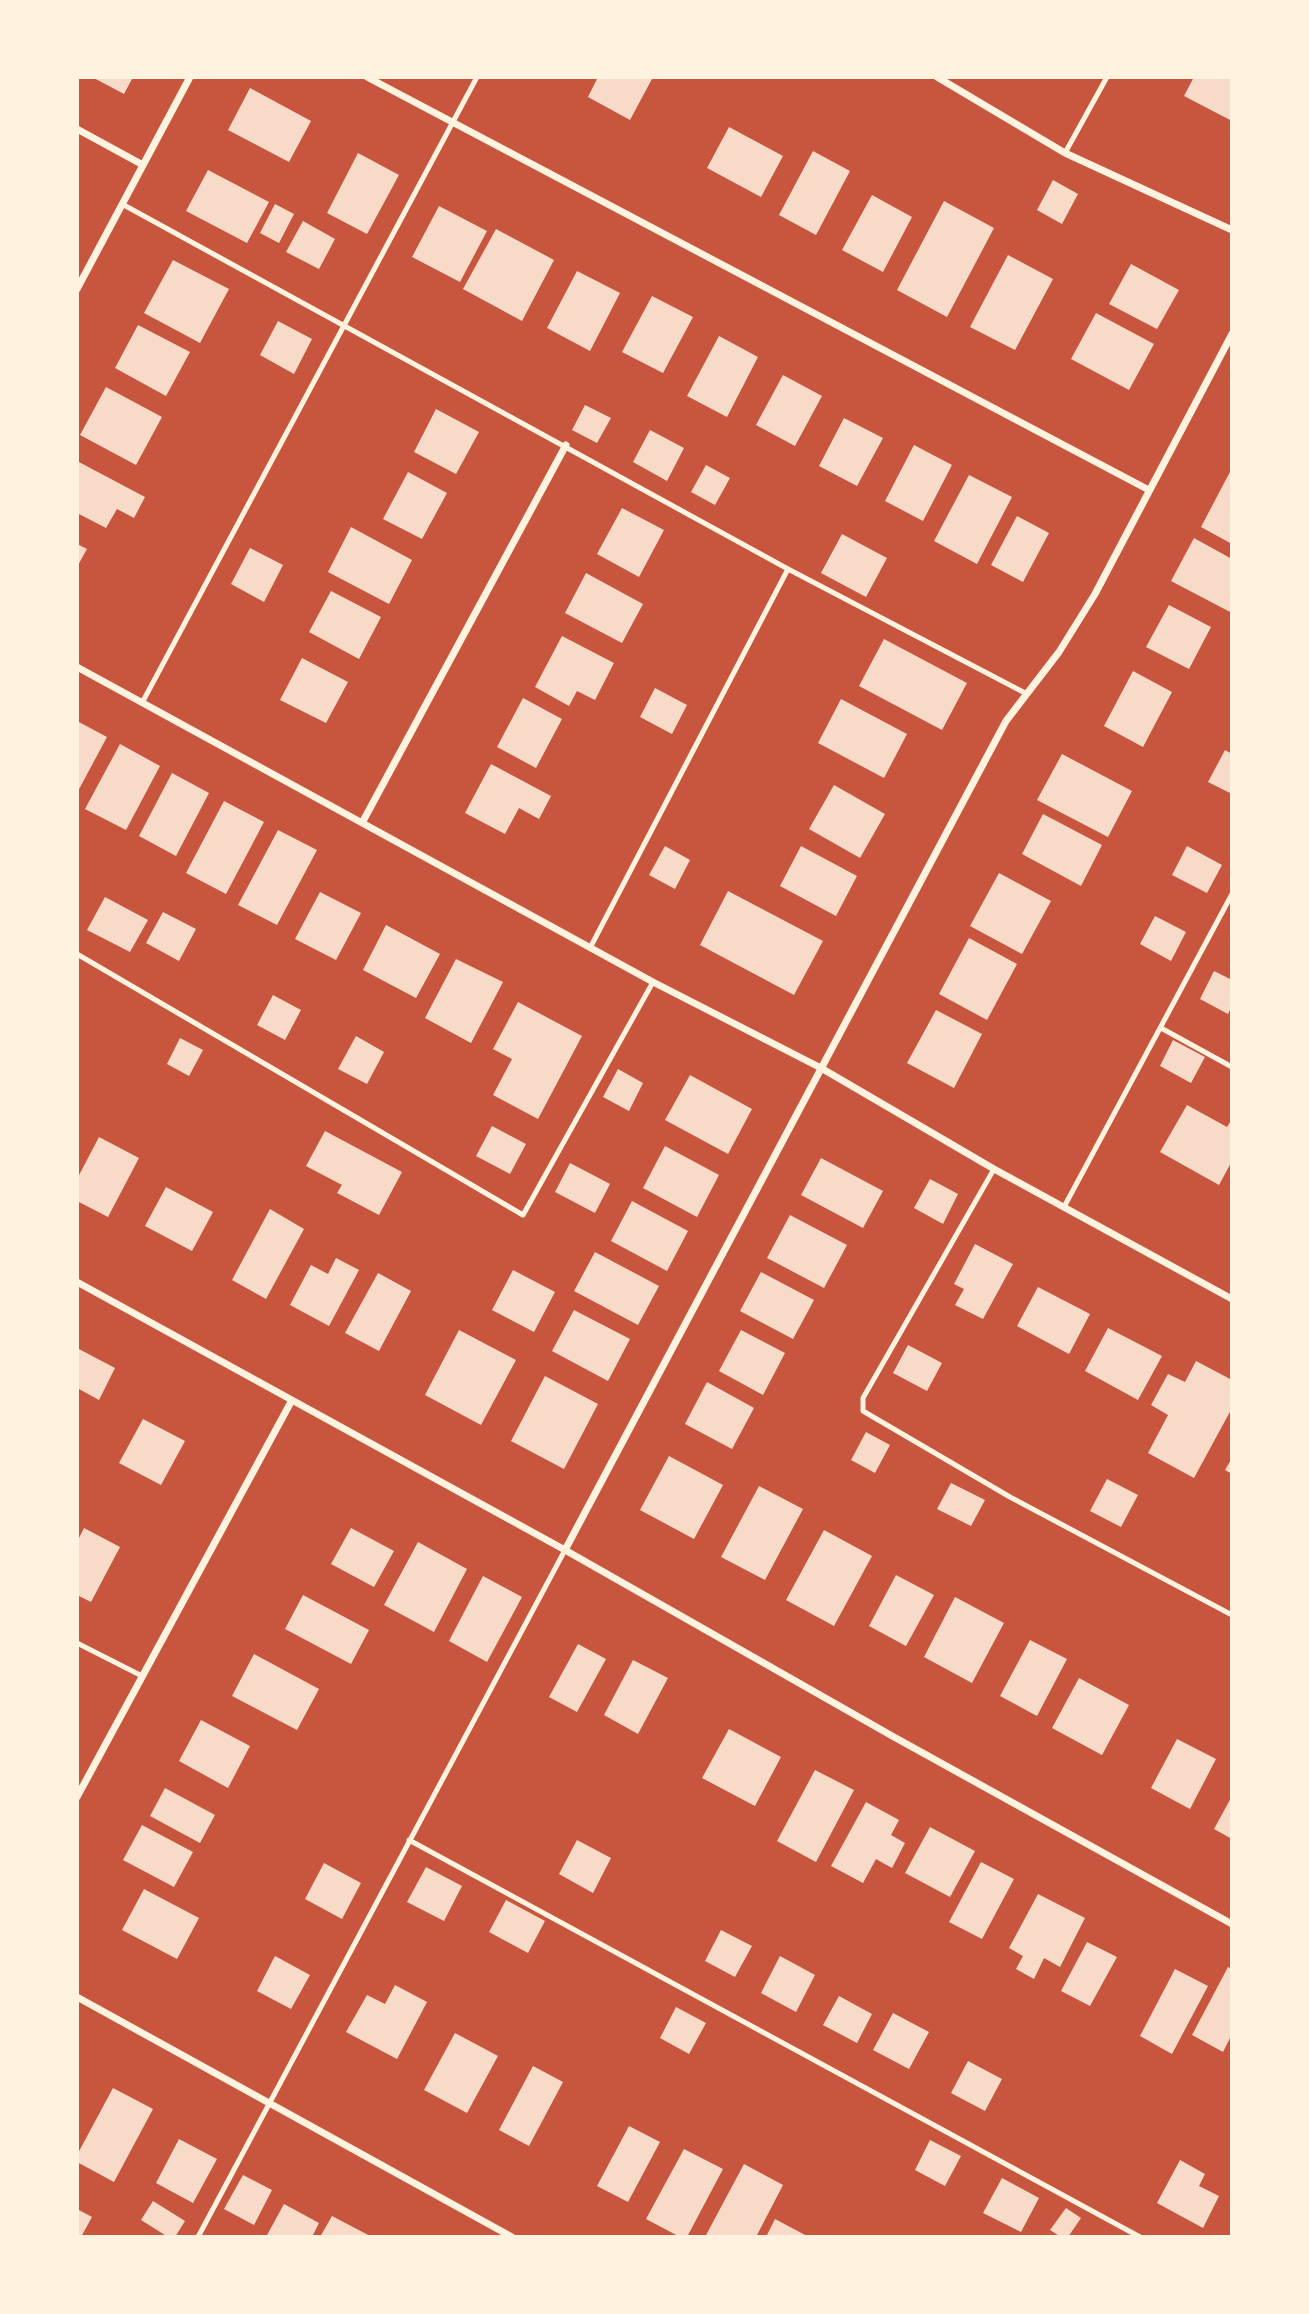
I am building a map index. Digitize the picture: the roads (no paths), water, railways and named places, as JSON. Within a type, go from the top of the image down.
[{"type":"street","points":[[77,289],[190,77]]},
{"type":"street","points":[[367,77],[1147,489]]},
{"type":"street","points":[[937,77],[1065,153],[1232,230]]},
{"type":"street","points":[[77,129],[143,165]]},
{"type":"street","points":[[565,1550],[1006,721],[1059,652],[1095,594],[1147,489],[1232,334]]},
{"type":"street","points":[[362,823],[565,446]]},
{"type":"street","points":[[77,667],[653,982],[821,1068],[994,1169],[1232,1299]]},
{"type":"street","points":[[77,1282],[565,1550],[859,1718],[1232,1924]]},
{"type":"street","points":[[77,1797],[292,1400]]},
{"type":"street","points":[[77,1997],[270,2101],[512,2237]]},
{"type":"lane","points":[[142,703],[477,77]]},
{"type":"lane","points":[[1065,153],[1107,77]]},
{"type":"lane","points":[[122,204],[788,569],[1027,694]]},
{"type":"lane","points":[[590,948],[788,569]]},
{"type":"lane","points":[[1064,1207],[1232,894]]},
{"type":"lane","points":[[77,954],[523,1215],[653,982]]},
{"type":"lane","points":[[1161,1028],[1232,1067]]},
{"type":"lane","points":[[994,1169],[863,1398],[863,1411],[1010,1497],[1232,1615]]},
{"type":"lane","points":[[198,2237],[565,1550]]},
{"type":"lane","points":[[77,1643],[142,1676]]},
{"type":"lane","points":[[409,1839],[1140,2237]]}]
